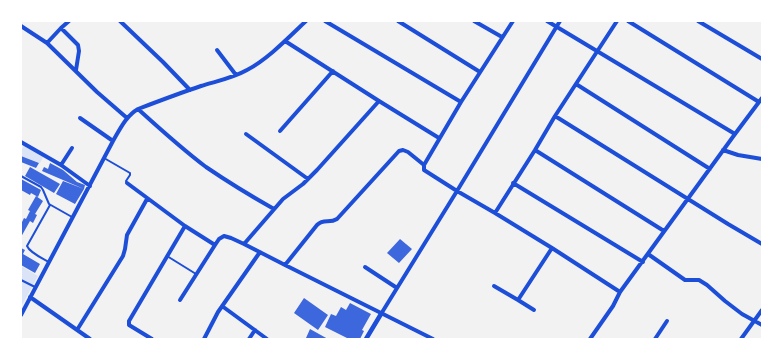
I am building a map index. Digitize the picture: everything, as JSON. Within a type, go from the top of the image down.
[{"type":"street","points":[[47,43],[69,21]]},
{"type":"street","points":[[120,21],[190,90]]},
{"type":"street","points":[[21,315],[104,158],[127,118],[138,109],[236,75],[253,66],[285,41],[306,21]]},
{"type":"street","points":[[325,21],[461,102]]},
{"type":"street","points":[[398,21],[480,72]]},
{"type":"street","points":[[474,21],[502,37]]},
{"type":"street","points":[[513,21],[439,138],[424,165],[424,170],[552,248],[620,292]]},
{"type":"street","points":[[547,21],[734,134]]},
{"type":"street","points":[[366,339],[560,21]]},
{"type":"street","points":[[495,213],[555,116],[617,21]]},
{"type":"street","points":[[628,21],[759,102]]},
{"type":"street","points":[[698,21],[762,59]]},
{"type":"street","points":[[21,26],[47,43],[97,92],[127,118]]},
{"type":"street","points":[[61,28],[78,45],[76,70]]},
{"type":"street","points":[[285,41],[439,138]]},
{"type":"street","points":[[217,50],[236,75]]},
{"type":"street","points":[[280,131],[333,71]]},
{"type":"street","points":[[576,84],[710,169]]},
{"type":"street","points":[[590,339],[613,306],[620,292],[724,150],[734,134],[762,98]]},
{"type":"street","points":[[244,244],[287,195],[308,179],[379,101]]},
{"type":"street","points":[[138,109],[205,166],[274,209]]},
{"type":"street","points":[[555,116],[762,244]]},
{"type":"street","points":[[80,118],[114,141]]},
{"type":"street","points":[[246,134],[308,179]]},
{"type":"street","points":[[21,142],[61,165],[90,186]]},
{"type":"street","points":[[61,165],[72,148]]},
{"type":"street","points":[[285,266],[317,226],[322,222],[337,219],[399,151],[403,150],[408,152],[424,165]]},
{"type":"street","points":[[535,150],[664,231]]},
{"type":"street","points":[[724,150],[738,155],[762,159]]},
{"type":"street","points":[[127,183],[185,226],[215,245]]},
{"type":"street","points":[[513,183],[643,262]]},
{"type":"street","points":[[77,330],[123,256],[127,234],[147,198]]},
{"type":"street","points":[[152,339],[131,326],[128,322],[185,226]]},
{"type":"street","points":[[180,300],[219,239],[224,236],[244,244],[285,266],[433,339]]},
{"type":"street","points":[[518,300],[552,248]]},
{"type":"street","points":[[204,339],[222,306],[260,252]]},
{"type":"street","points":[[648,254],[685,280],[699,280],[742,314],[762,325]]},
{"type":"street","points":[[364,267],[397,288]]},
{"type":"street","points":[[494,286],[534,310]]},
{"type":"street","points":[[30,297],[90,339]]},
{"type":"street","points":[[222,306],[267,339]]},
{"type":"street","points":[[741,339],[762,310]]},
{"type":"street","points":[[655,339],[667,321]]},
{"type":"street","points":[[249,339],[255,330]]},
{"type":"lane","points":[[104,158],[130,173],[126,181],[127,183]]},
{"type":"lane","points":[[21,176],[39,186],[50,205],[73,217]]},
{"type":"lane","points":[[49,262],[29,250],[27,246],[50,205]]},
{"type":"lane","points":[[167,256],[196,274]]},
{"type":"lane","points":[[21,280],[36,287]]},
{"type":"shaded area","points":[[24,145],[43,157],[40,163],[21,156],[21,151]]},
{"type":"shaded area","points":[[21,266],[38,276],[21,307]]},
{"type":"building","points":[[21,156],[39,163],[36,168],[21,162]]},
{"type":"building","points":[[50,163],[63,170],[77,182],[85,185],[84,189],[42,171],[44,167],[48,169]]},
{"type":"building","points":[[30,167],[60,184],[54,193],[25,176]]},
{"type":"building","points":[[21,179],[41,190],[38,197],[21,190]]},
{"type":"building","points":[[63,181],[84,189],[75,204],[56,194]]},
{"type":"building","points":[[36,196],[43,201],[35,214],[37,215],[33,223],[30,221],[21,237],[21,224],[24,218],[26,219],[30,211],[28,210]]},
{"type":"building","points":[[400,239],[412,249],[399,263],[387,253]]},
{"type":"building","points":[[21,248],[25,250],[23,254],[40,264],[35,273],[21,265]]},
{"type":"building","points":[[304,298],[328,315],[318,330],[294,313]]},
{"type":"building","points":[[350,303],[371,314],[362,330],[364,331],[360,339],[349,339],[325,327],[331,314],[336,316],[341,307],[346,310]]},
{"type":"building","points":[[310,329],[328,339],[306,338]]}]
